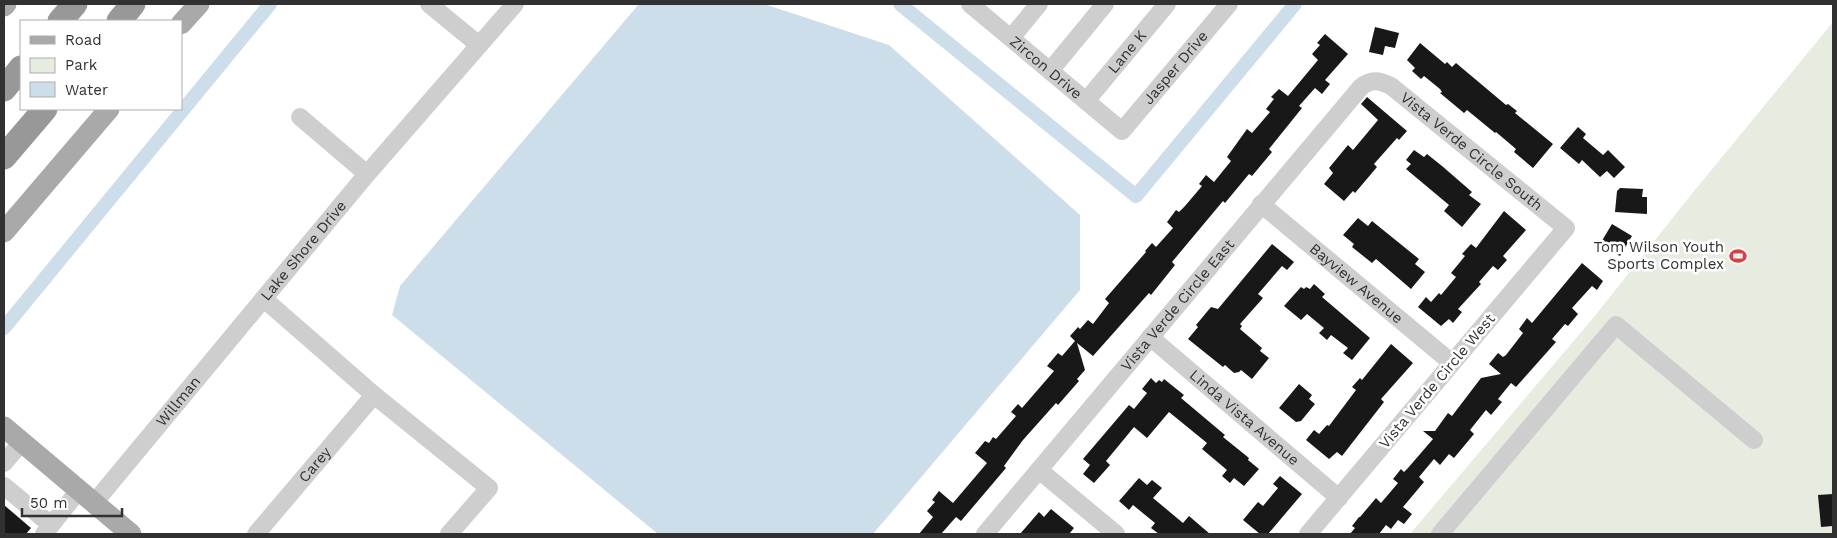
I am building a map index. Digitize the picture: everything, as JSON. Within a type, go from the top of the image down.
[{"type":"highway","points":[[61,20],[75,4]]},
{"type":"highway","points":[[120,20],[134,4]]},
{"type":"highway","points":[[4,89],[20,69]]},
{"type":"highway","points":[[4,157],[44,110]]},
{"type":"main road","points":[[182,23],[198,4]]},
{"type":"main road","points":[[4,232],[108,110]]},
{"type":"main road","points":[[4,426],[131,534]]},
{"type":"street","points":[[429,4],[479,44]]},
{"type":"street","name":"Lake Shore Drive","points":[[449,534],[489,488],[374,395],[264,299],[367,174],[515,4]]},
{"type":"street","points":[[1010,38],[1039,4]]},
{"type":"street","points":[[1050,71],[1106,4]]},
{"type":"street","name":"Lane K","points":[[1086,101],[1167,4]]},
{"type":"street","name":"Jasper Drive","points":[[1122,131],[1229,4]]},
{"type":"street","name":"Zircon Drive","points":[[973,5],[1122,131]]},
{"type":"street","name":"Vista Verde Circle East","points":[[985,534],[1261,204],[1361,88],[1373,81]]},
{"type":"street","name":"Vista Verde Circle South","points":[[1373,81],[1391,86],[1566,228]]},
{"type":"street","points":[[300,118],[367,174]]},
{"type":"street","name":"Bayview Avenue","points":[[1261,204],[1452,363]]},
{"type":"street","name":"Vista Verde Circle West","points":[[1308,534],[1566,228]]},
{"type":"street","name":"Willman","points":[[48,529],[86,497],[264,299]]},
{"type":"street","points":[[1440,534],[1616,325],[1754,440]]},
{"type":"street","name":"Linda Vista Avenue","points":[[1150,337],[1339,498]]},
{"type":"street","name":"Carey","points":[[256,534],[374,395]]},
{"type":"street","points":[[4,463],[22,442]]},
{"type":"street","points":[[1039,470],[1116,534]]},
{"type":"street","points":[[4,486],[48,529]]},
{"type":"green space","name":"Tom Wilson Youth Sports Complex","points":[[1833,22],[1833,534],[1410,534],[1594,317],[1690,196]]},
{"type":"water","points":[[639,4],[764,4],[889,45],[1080,215],[1080,290],[873,534],[658,534],[392,315],[400,286]]},
{"type":"building","points":[[1375,27],[1399,33],[1395,48],[1385,46],[1383,55],[1369,52]]},
{"type":"building","points":[[1325,34],[1348,54],[1325,80],[1330,84],[1322,94],[1315,88],[1299,106],[1302,108],[1269,149],[1272,152],[1252,176],[1249,174],[1225,203],[1223,201],[1172,262],[1175,265],[1151,295],[1149,293],[1093,356],[1077,343],[1085,370],[1077,379],[1079,381],[1058,405],[1056,403],[1023,440],[1004,466],[1006,468],[961,521],[956,517],[941,534],[919,534],[933,517],[927,511],[935,502],[932,500],[939,491],[953,503],[987,463],[975,453],[985,441],[989,443],[993,437],[996,439],[1016,416],[1011,412],[1018,404],[1022,408],[1054,371],[1047,366],[1058,353],[1062,356],[1075,341],[1070,336],[1088,320],[1093,324],[1109,303],[1105,299],[1145,251],[1152,243],[1156,247],[1173,228],[1167,222],[1176,210],[1179,212],[1202,186],[1199,184],[1206,175],[1214,182],[1231,161],[1227,157],[1247,129],[1252,133],[1270,112],[1266,109],[1274,99],[1271,97],[1279,89],[1288,96],[1318,60],[1312,54],[1320,45],[1317,43]]},
{"type":"building","points":[[1420,43],[1445,64],[1447,62],[1452,67],[1456,63],[1506,105],[1508,104],[1517,111],[1515,113],[1553,144],[1533,168],[1514,152],[1516,149],[1496,132],[1467,110],[1464,113],[1440,93],[1442,92],[1440,89],[1424,76],[1421,79],[1412,71],[1415,68],[1407,60]]},
{"type":"building","points":[[1367,97],[1407,131],[1399,140],[1397,138],[1374,164],[1377,167],[1355,193],[1353,191],[1344,201],[1324,184],[1333,173],[1329,168],[1348,145],[1353,150],[1378,120],[1361,104]]},
{"type":"building","points":[[1578,127],[1586,134],[1583,138],[1603,155],[1608,150],[1625,167],[1614,178],[1607,171],[1600,177],[1582,160],[1579,164],[1560,148]]},
{"type":"building","points":[[1414,150],[1424,157],[1427,154],[1442,166],[1472,192],[1469,195],[1481,204],[1462,227],[1444,211],[1449,205],[1406,169],[1411,164],[1406,160]]},
{"type":"building","points":[[1620,188],[1643,189],[1642,197],[1647,197],[1647,214],[1615,212],[1617,191]]},
{"type":"building","points":[[1504,211],[1526,230],[1503,256],[1507,260],[1498,270],[1493,266],[1479,282],[1481,284],[1458,309],[1462,312],[1453,323],[1449,319],[1441,326],[1418,307],[1426,297],[1431,302],[1439,293],[1441,295],[1456,277],[1451,273],[1465,256],[1462,254],[1471,244],[1476,248]]},
{"type":"building","points":[[1358,218],[1368,226],[1372,221],[1419,259],[1415,264],[1425,272],[1411,289],[1376,259],[1372,263],[1352,247],[1354,244],[1343,235]]},
{"type":"building","points":[[1612,224],[1632,236],[1620,256],[1600,244]]},
{"type":"building","points":[[1272,244],[1294,262],[1287,270],[1282,266],[1258,294],[1263,298],[1240,324],[1242,326],[1240,329],[1262,348],[1260,351],[1269,358],[1252,379],[1241,370],[1234,373],[1225,365],[1223,367],[1188,339],[1198,327],[1196,325],[1211,307],[1218,309]]},
{"type":"building","points":[[1582,263],[1603,281],[1597,290],[1592,286],[1572,308],[1578,314],[1568,326],[1565,324],[1552,339],[1556,342],[1516,387],[1511,383],[1498,399],[1502,402],[1491,415],[1486,410],[1470,430],[1474,434],[1454,458],[1449,454],[1440,465],[1434,459],[1419,477],[1424,482],[1403,507],[1412,514],[1404,524],[1398,520],[1391,529],[1386,525],[1379,534],[1350,534],[1355,528],[1352,526],[1359,517],[1376,498],[1381,503],[1398,483],[1393,479],[1401,469],[1404,472],[1433,439],[1423,431],[1435,431],[1448,413],[1452,416],[1481,378],[1501,374],[1489,364],[1498,353],[1503,357],[1506,355],[1523,333],[1519,329],[1527,318],[1532,323]]},
{"type":"building","points":[[1314,284],[1325,294],[1322,297],[1370,338],[1352,360],[1343,353],[1348,348],[1331,335],[1327,340],[1319,333],[1324,328],[1307,314],[1301,320],[1284,306],[1301,287],[1310,289]]},
{"type":"building","points":[[1391,344],[1413,363],[1381,399],[1384,402],[1342,456],[1337,452],[1329,459],[1306,440],[1314,430],[1319,434],[1327,425],[1329,426],[1356,390],[1352,387],[1360,378],[1362,380]]},
{"type":"building","points":[[1151,378],[1156,383],[1159,380],[1162,382],[1164,379],[1184,395],[1181,398],[1225,435],[1223,437],[1249,458],[1248,460],[1259,469],[1244,486],[1234,478],[1230,483],[1222,476],[1227,470],[1202,449],[1207,443],[1169,412],[1147,438],[1134,427],[1106,461],[1110,465],[1094,483],[1083,474],[1090,465],[1083,459],[1129,405],[1134,409],[1147,393],[1142,389]]},
{"type":"building","points":[[1299,384],[1312,395],[1309,399],[1315,404],[1301,421],[1296,422],[1279,408]]},
{"type":"building","points":[[1280,476],[1302,494],[1268,534],[1260,534],[1243,520],[1258,502],[1263,506],[1278,488],[1273,484]]},
{"type":"building","points":[[1139,478],[1147,485],[1152,480],[1162,488],[1153,498],[1183,523],[1189,516],[1210,534],[1159,534],[1151,528],[1155,523],[1133,505],[1129,510],[1119,501]]},
{"type":"building","points":[[1833,494],[1833,526],[1821,527],[1818,495]]},
{"type":"building","points":[[4,505],[31,528],[26,534],[4,534]]},
{"type":"building","points":[[1051,509],[1074,528],[1069,534],[1020,534],[1039,512],[1044,517]]},
{"type":"waterway","points":[[4,328],[270,4]]},
{"type":"waterway","points":[[900,4],[1136,196],[1295,4]]},
{"type":"place","name":"Tom Wilson Youth Sports Complex","points":[[1738,256]]}]
